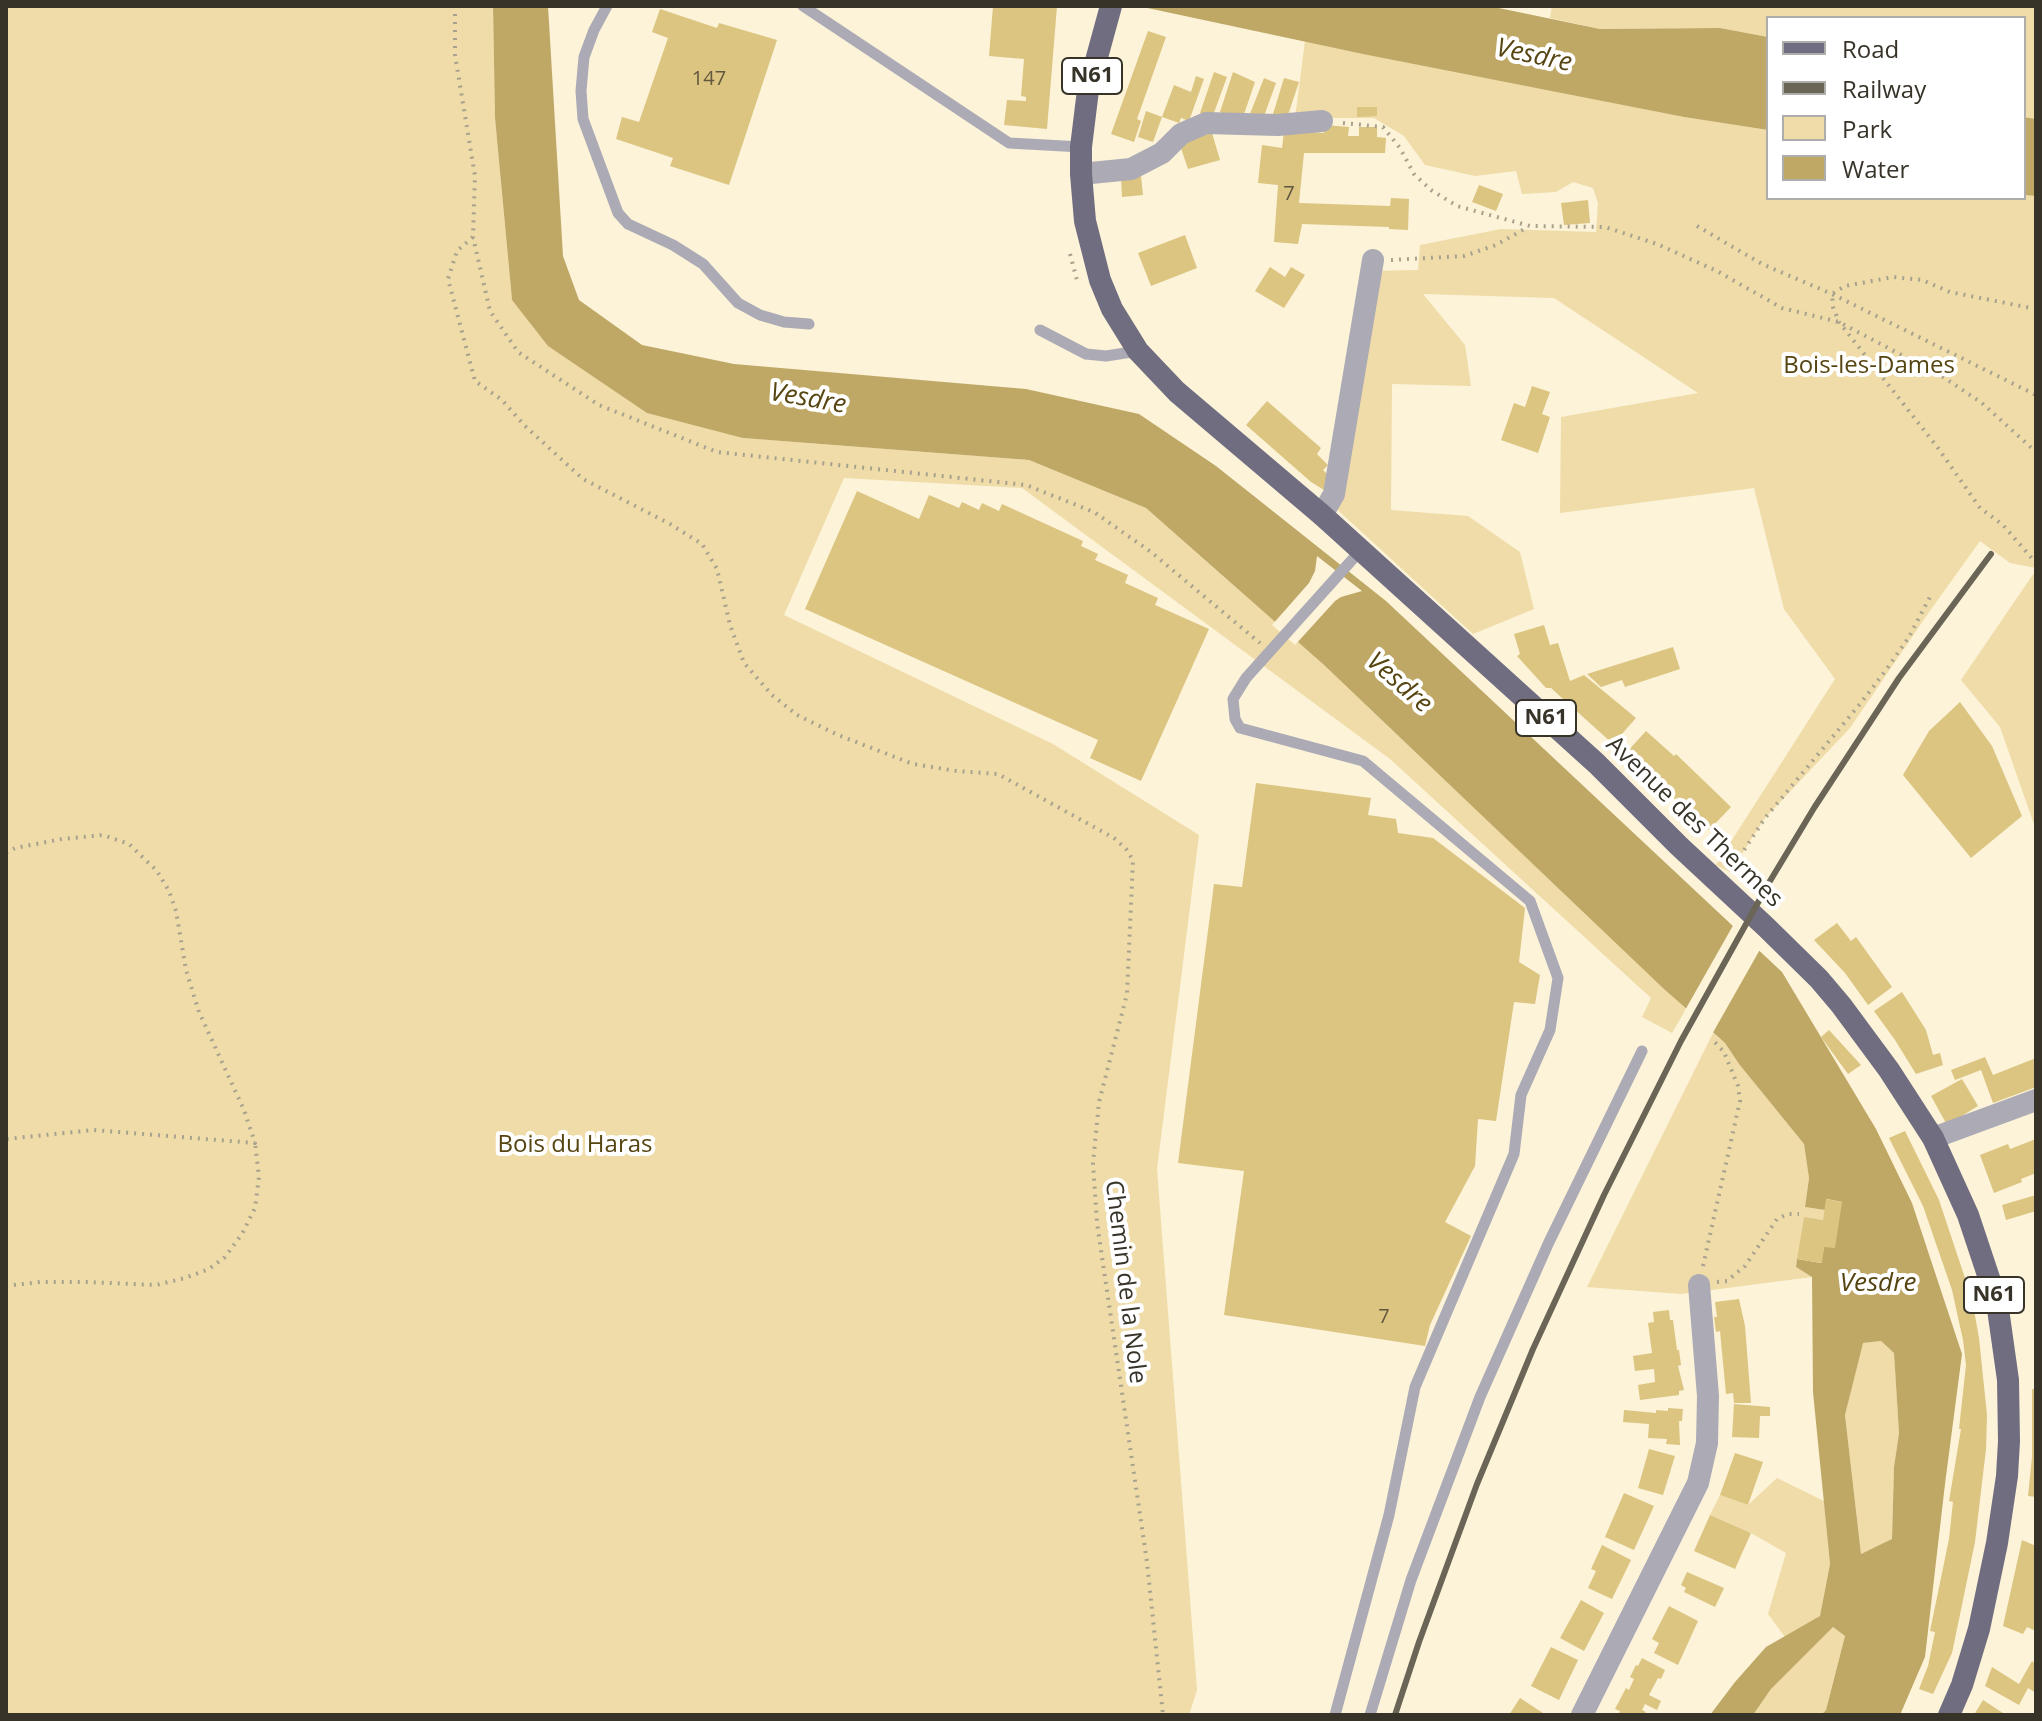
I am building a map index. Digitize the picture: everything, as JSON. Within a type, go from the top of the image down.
[{"type":"main road","name":"Avenue des Thermes","points":[[1110,6],[1088,90],[1081,174],[1085,221],[1100,280],[1112,309],[1138,351],[1177,392],[1322,515],[1597,764],[1787,948],[1841,1005],[1889,1070],[1933,1138],[1968,1215],[1997,1302],[2008,1380],[2007,1476],[1997,1543],[1979,1629],[1949,1715]]},
{"type":"street","points":[[1081,174],[1131,169],[1162,153],[1181,134],[1206,123],[1278,125],[1322,121]]},
{"type":"street","points":[[1322,515],[1334,494],[1373,260]]},
{"type":"street","points":[[1933,1138],[2036,1100]]},
{"type":"street","points":[[1582,1715],[1698,1483],[1707,1443],[1708,1396],[1699,1285]]},
{"type":"lane","points":[[607,6],[584,57],[581,91],[583,119],[618,213],[628,224],[673,245],[703,264],[738,303],[760,315],[784,322],[809,324]]},
{"type":"lane","points":[[803,6],[1009,143],[1081,147]]},
{"type":"lane","points":[[1040,330],[1086,354],[1106,356],[1138,351]]},
{"type":"lane","points":[[1335,1715],[1389,1515],[1415,1387],[1514,1154],[1521,1095],[1550,1030],[1558,978],[1530,901],[1363,761],[1240,728],[1235,719],[1233,699],[1246,678],[1360,551]]},
{"type":"lane","points":[[1370,1715],[1411,1580],[1480,1397],[1549,1242],[1642,1051]]},
{"type":"path","points":[[455,6],[455,55],[475,176],[473,237],[490,311],[518,352],[599,405],[717,452],[1026,485],[1094,512],[1151,552],[1270,650]]},
{"type":"path","points":[[1322,121],[1383,127],[1400,148],[1414,174],[1431,190],[1457,206],[1530,226],[1605,227],[1657,244],[1717,271],[1782,308],[1839,322],[1943,377],[1982,403],[2036,452]]},
{"type":"path","points":[[1373,260],[1464,256],[1496,245],[1530,226]]},
{"type":"path","points":[[1697,226],[1762,264],[1832,294],[2036,395]]},
{"type":"path","name":"Chemin de la Nole","points":[[473,237],[457,251],[448,279],[475,381],[502,400],[525,426],[583,479],[702,544],[717,569],[730,625],[744,663],[772,695],[797,715],[838,735],[913,764],[998,774],[1114,838],[1133,860],[1127,994],[1099,1102],[1093,1163],[1097,1223],[1147,1562],[1163,1715]]},
{"type":"path","points":[[1832,294],[1845,286],[1893,277],[1922,280],[1950,292],[2036,309]]},
{"type":"path","points":[[1832,294],[1839,322],[1938,448],[1980,508],[2003,525],[2036,563]]},
{"type":"path","points":[[1721,886],[1765,818],[1886,670],[1909,637],[1932,593]]},
{"type":"path","points":[[6,853],[15,848],[62,839],[103,835],[129,844],[157,871],[176,911],[186,970],[199,1012],[244,1110],[255,1143],[259,1177],[255,1208],[242,1234],[225,1257],[209,1269],[156,1285],[40,1282],[6,1286]]},
{"type":"path","points":[[1712,1039],[1724,1052],[1738,1086],[1740,1101],[1699,1285],[1727,1281],[1745,1266],[1777,1219],[1788,1214],[1799,1214]]},
{"type":"path","points":[[6,1139],[94,1130],[255,1143]]},
{"type":"green space","name":"Bois du Haras","points":[[6,6],[493,6],[495,118],[512,300],[743,438],[1029,460],[1146,508],[1324,665],[1686,1009],[1672,1033],[1642,1017],[1651,998],[1390,759],[1022,488],[844,478],[784,615],[1053,744],[1199,835],[1157,1169],[1197,1690],[1189,1715],[6,1715]]},
{"type":"green space","points":[[1552,6],[2036,6],[2036,119],[2026,117],[2026,16],[1766,16],[1766,37],[1720,28],[1600,29],[1550,18]]},
{"type":"green space","name":"Bois-les-Dames","points":[[1305,41],[1684,117],[1766,130],[1766,200],[2026,200],[2026,195],[2036,196],[2036,568],[2010,563],[1980,541],[1850,728],[1765,818],[1730,872],[1716,865],[1835,679],[1784,609],[1754,488],[1560,513],[1561,417],[1698,393],[1554,298],[1423,294],[1465,345],[1471,386],[1392,384],[1391,510],[1468,516],[1520,552],[1534,609],[1473,634],[1330,503],[1371,271],[1418,270],[1420,245],[1501,229],[1596,232],[1598,203],[1593,188],[1573,182],[1556,192],[1522,194],[1516,171],[1475,176],[1425,165],[1404,136],[1374,118],[1295,118]]},
{"type":"green space","points":[[2036,570],[2036,830],[2000,727],[1961,680]]},
{"type":"green space","points":[[1713,1033],[1725,1043],[1804,1144],[1809,1178],[1805,1207],[1825,1210],[1823,1220],[1804,1218],[1796,1267],[1812,1277],[1681,1294],[1587,1287]]},
{"type":"green space","points":[[1881,1341],[1894,1353],[1899,1433],[1894,1467],[1892,1540],[1861,1554],[1845,1415],[1862,1343]]},
{"type":"green space","points":[[1777,1478],[1824,1501],[1830,1564],[1820,1617],[1785,1637],[1768,1614],[1786,1553],[1710,1515],[1720,1495],[1748,1505]]},
{"type":"green space","points":[[1833,1627],[1845,1636],[1826,1710],[1821,1715],[1753,1715],[1771,1689]]},
{"type":"water","name":"Vesdre","points":[[493,6],[548,6],[563,256],[579,300],[642,345],[734,364],[1026,389],[1139,414],[1216,466],[1386,601],[1782,972],[1876,1129],[1912,1203],[1962,1354],[1925,1657],[1900,1715],[1821,1715],[1826,1710],[1845,1636],[1833,1627],[1771,1689],[1753,1715],[1710,1715],[1766,1647],[1820,1616],[1830,1564],[1813,1392],[1812,1277],[1796,1267],[1797,1259],[1821,1263],[1842,1202],[1827,1199],[1825,1210],[1805,1207],[1809,1178],[1804,1144],[1725,1043],[1664,989],[1324,665],[1146,508],[1029,460],[743,438],[647,413],[548,346],[512,300],[495,118]],"holes":[[[1881,1341],[1894,1353],[1899,1433],[1894,1467],[1892,1539],[1861,1554],[1845,1415],[1863,1343]]]},
{"type":"water","name":"Vesdre","points":[[1138,6],[1489,6],[1600,29],[1720,28],[1766,37],[1766,130],[1684,117]]},
{"type":"water","points":[[2026,117],[2036,119],[2036,196],[2026,195]]},
{"type":"pier","points":[[1317,556],[1362,591],[1335,601],[1295,645],[1272,625],[1309,583]]},
{"type":"pier","points":[[1735,922],[1762,946],[1711,1036],[1684,1012]]},
{"type":"building","points":[[993,6],[1057,6],[1047,129],[1004,125],[1007,100],[1026,101],[1026,97],[1021,96],[1024,59],[989,56]]},
{"type":"building","points":[[660,9],[717,28],[719,23],[777,40],[729,185],[670,166],[673,158],[616,139],[622,117],[639,122],[668,38],[652,32]]},
{"type":"building","points":[[1148,31],[1166,37],[1137,119],[1141,121],[1134,142],[1111,134]]},
{"type":"building","points":[[1214,72],[1227,77],[1212,118],[1200,113]]},
{"type":"building","points":[[1233,72],[1255,82],[1242,120],[1220,112]]},
{"type":"building","points":[[1196,76],[1204,79],[1189,121],[1181,118],[1179,123],[1162,117],[1174,85],[1191,92]]},
{"type":"building","points":[[1264,78],[1276,83],[1263,119],[1250,114]]},
{"type":"building","points":[[1284,78],[1299,82],[1287,118],[1273,114]]},
{"type":"building","points":[[1357,107],[1377,107],[1377,116],[1357,117]]},
{"type":"building","points":[[1146,111],[1162,117],[1153,142],[1138,137]]},
{"type":"building","points":[[1325,125],[1349,127],[1348,136],[1359,136],[1359,127],[1377,127],[1377,137],[1386,138],[1385,153],[1304,153],[1299,203],[1390,206],[1391,198],[1409,199],[1408,230],[1302,224],[1298,244],[1274,242],[1278,185],[1258,183],[1262,145],[1282,148],[1284,132],[1324,133]]},
{"type":"building","points":[[1212,133],[1220,160],[1188,169],[1179,142]]},
{"type":"building","points":[[1141,176],[1143,195],[1122,197],[1121,178]]},
{"type":"building","points":[[1479,185],[1503,194],[1496,211],[1472,202]]},
{"type":"building","points":[[1588,200],[1590,223],[1564,225],[1561,203]]},
{"type":"building","points":[[1185,235],[1197,268],[1151,286],[1138,253]]},
{"type":"building","points":[[1270,267],[1285,277],[1291,267],[1305,275],[1284,308],[1255,291]]},
{"type":"building","points":[[1532,386],[1550,392],[1542,414],[1550,417],[1538,453],[1501,440],[1514,403],[1525,407]]},
{"type":"building","points":[[1267,401],[1321,448],[1317,454],[1328,465],[1323,470],[1328,475],[1324,490],[1246,425]]},
{"type":"building","points":[[857,491],[919,519],[929,495],[959,508],[962,502],[979,510],[982,503],[999,511],[1002,504],[1083,541],[1081,546],[1098,554],[1095,560],[1128,575],[1125,583],[1158,598],[1155,605],[1209,629],[1141,781],[1090,758],[1098,740],[805,609]]},
{"type":"building","points":[[1544,625],[1550,645],[1558,643],[1570,681],[1584,675],[1636,718],[1613,744],[1551,688],[1546,688],[1517,656],[1520,654],[1514,634]]},
{"type":"building","points":[[1673,647],[1680,669],[1625,687],[1622,680],[1601,687],[1587,674]]},
{"type":"building","points":[[1960,702],[1992,746],[2022,816],[1971,858],[1903,775],[1929,731]]},
{"type":"building","points":[[1646,731],[1674,756],[1676,754],[1731,807],[1709,830],[1625,754]]},
{"type":"building","points":[[1256,783],[1371,798],[1368,815],[1396,819],[1398,833],[1433,838],[1525,908],[1519,962],[1540,975],[1535,1004],[1514,1002],[1496,1121],[1478,1119],[1475,1166],[1445,1222],[1471,1236],[1430,1325],[1425,1346],[1224,1315],[1244,1171],[1178,1163],[1214,884],[1242,887]]},
{"type":"building","points":[[1837,923],[1851,941],[1856,937],[1892,987],[1868,1005],[1845,973],[1814,940]]},
{"type":"building","points":[[1902,992],[1926,1030],[1933,1055],[1940,1053],[1943,1065],[1916,1074],[1874,1011]]},
{"type":"building","points":[[1829,1030],[1861,1065],[1848,1074],[1821,1037]]},
{"type":"building","points":[[1985,1057],[1993,1075],[2036,1058],[2036,1087],[1993,1103],[1981,1070],[1955,1080],[1951,1070]]},
{"type":"building","points":[[1962,1079],[1978,1106],[1947,1125],[1931,1096]]},
{"type":"building","points":[[1905,1131],[1939,1200],[1972,1299],[1987,1415],[1975,1542],[1952,1653],[1933,1694],[1919,1689],[1928,1666],[1935,1632],[1930,1631],[1949,1539],[1953,1502],[1949,1501],[1961,1429],[1966,1365],[1952,1290],[1923,1206],[1889,1138]]},
{"type":"building","points":[[2036,1139],[2036,1173],[1994,1193],[1980,1155],[2008,1144],[2010,1149]]},
{"type":"building","points":[[2036,1195],[2036,1211],[2006,1220],[2002,1205]]},
{"type":"building","points":[[1826,1199],[1842,1202],[1835,1248],[1824,1247],[1822,1263],[1797,1259],[1804,1217],[1823,1220]]},
{"type":"building","points":[[1739,1299],[1745,1326],[1751,1403],[1734,1403],[1733,1393],[1726,1394],[1720,1331],[1716,1332],[1714,1317],[1717,1317],[1715,1302]]},
{"type":"building","points":[[1669,1310],[1679,1350],[1681,1365],[1678,1366],[1684,1390],[1679,1391],[1679,1395],[1640,1400],[1638,1385],[1655,1382],[1654,1369],[1635,1371],[1633,1356],[1652,1353],[1648,1323],[1654,1322],[1653,1312]]},
{"type":"building","points":[[2032,1389],[2036,1389],[2036,1497],[2028,1496],[2032,1457]]},
{"type":"building","points":[[1734,1404],[1770,1407],[1770,1416],[1760,1416],[1759,1438],[1732,1437]]},
{"type":"building","points":[[1668,1408],[1683,1409],[1682,1421],[1679,1421],[1680,1445],[1666,1444],[1667,1439],[1648,1438],[1649,1424],[1623,1422],[1624,1410],[1656,1413],[1656,1410],[1668,1411]]},
{"type":"building","points":[[1649,1449],[1675,1456],[1663,1495],[1638,1488]]},
{"type":"building","points":[[1735,1453],[1763,1462],[1748,1505],[1720,1495]]},
{"type":"building","points":[[1624,1493],[1654,1506],[1634,1550],[1605,1537]]},
{"type":"building","points":[[1710,1515],[1751,1533],[1735,1569],[1694,1551]]},
{"type":"building","points":[[2022,1540],[2036,1546],[2036,1631],[2027,1627],[2023,1634],[2003,1626]]},
{"type":"building","points":[[1602,1545],[1631,1560],[1612,1599],[1588,1588],[1596,1571],[1591,1569]]},
{"type":"building","points":[[1687,1572],[1724,1588],[1715,1607],[1684,1592],[1686,1588],[1681,1585]]},
{"type":"building","points":[[1581,1600],[1604,1613],[1584,1651],[1560,1638]]},
{"type":"building","points":[[1669,1606],[1698,1621],[1678,1665],[1654,1653],[1659,1643],[1652,1639]]},
{"type":"building","points":[[1551,1647],[1578,1660],[1559,1700],[1531,1686]]},
{"type":"building","points":[[1642,1658],[1665,1670],[1649,1695],[1661,1701],[1657,1710],[1645,1704],[1642,1710],[1646,1712],[1644,1715],[1618,1715],[1620,1711],[1615,1709],[1626,1688],[1629,1690],[1634,1679],[1630,1677]]},
{"type":"building","points":[[2032,1661],[2036,1664],[2036,1693],[2028,1688],[2019,1705],[1985,1686],[1992,1667],[2019,1684]]},
{"type":"building","points":[[1520,1698],[1546,1715],[1509,1715]]},
{"type":"building","points":[[1983,1700],[2006,1715],[1974,1715]]},
{"type":"railway","points":[[1395,1715],[1477,1484],[1533,1349],[1604,1195],[1681,1041],[1814,808],[1899,678],[1991,554]]}]
